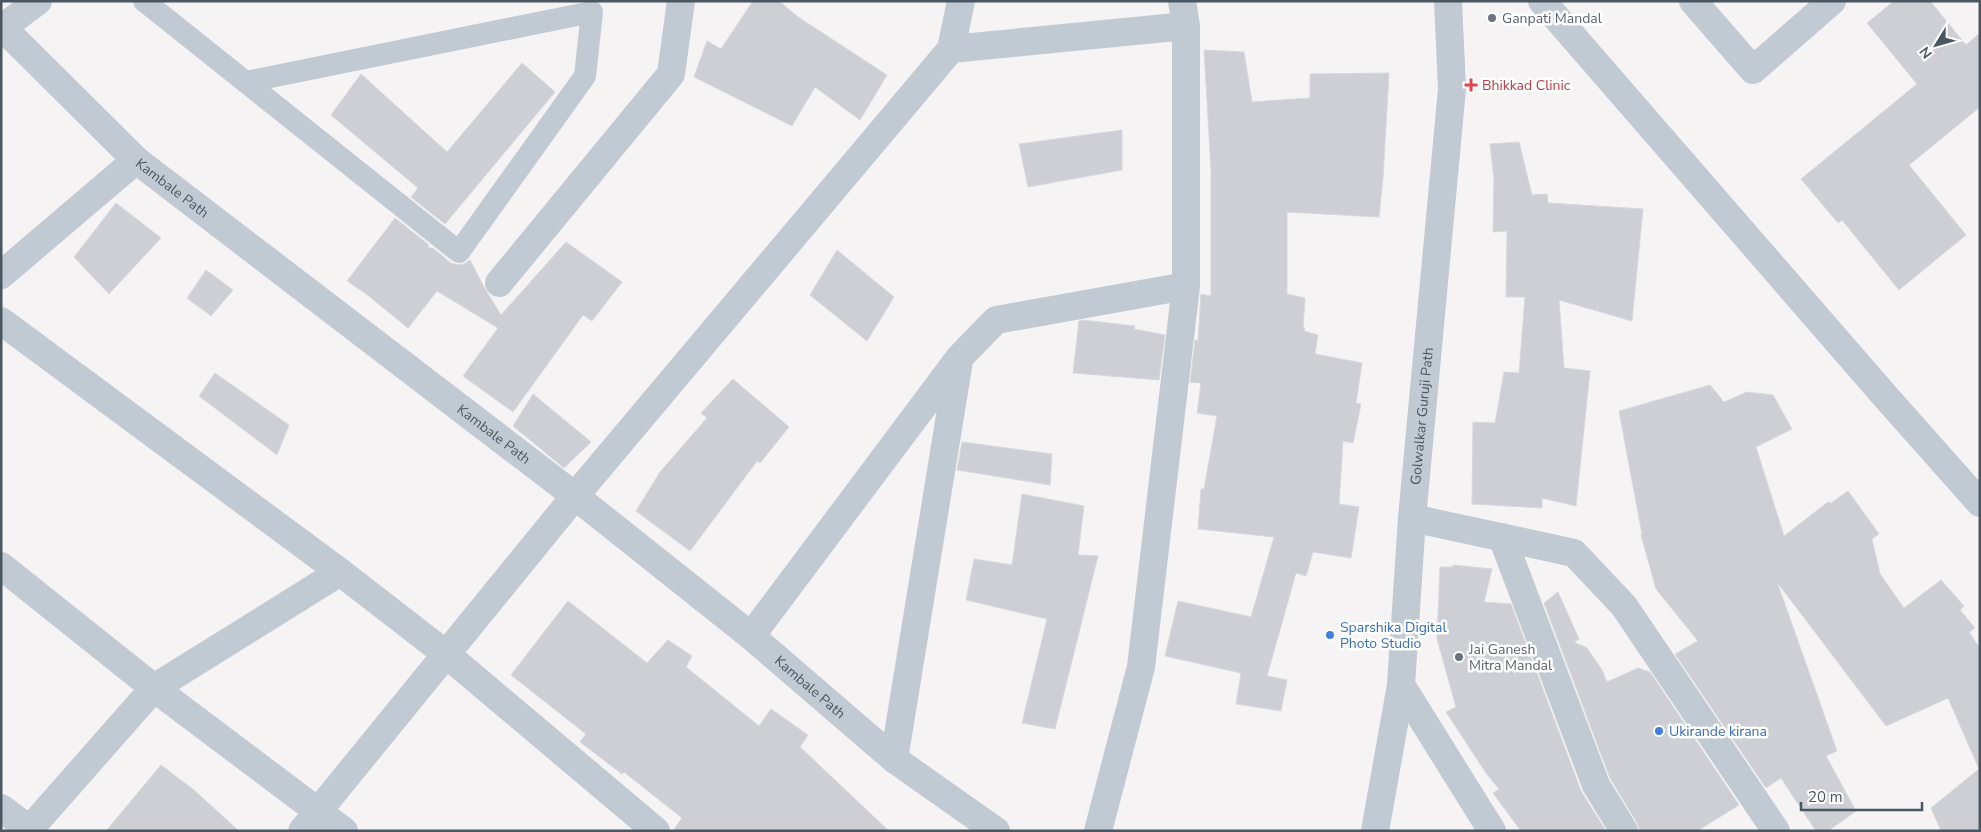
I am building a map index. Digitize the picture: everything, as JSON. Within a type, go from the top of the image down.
[{"type":"street","points":[[2,28],[38,1]]},
{"type":"street","points":[[499,284],[671,74],[681,1]]},
{"type":"street","points":[[310,821],[574,496],[951,49],[961,1]]},
{"type":"street","name":"Golwalkar Guruji Path","points":[[1375,831],[1401,685],[1412,518],[1452,89],[1448,1]]},
{"type":"street","points":[[1542,1],[1878,389],[1980,503]]},
{"type":"street","points":[[1693,1],[1753,70],[1832,1]]},
{"type":"street","points":[[951,49],[1184,14],[1186,286],[1141,667],[1098,831]]},
{"type":"street","name":"Kambale Path","points":[[2,28],[136,160],[574,496],[751,636],[894,759],[996,831]]},
{"type":"street","points":[[1,275],[136,160]]},
{"type":"street","points":[[751,636],[960,357],[996,320],[1186,286]]},
{"type":"street","points":[[1,321],[340,572],[446,654],[656,831]]},
{"type":"street","points":[[894,759],[960,357]]},
{"type":"street","points":[[1412,518],[1574,553],[1624,606],[1776,831]]},
{"type":"street","points":[[1502,537],[1596,785],[1624,831]]},
{"type":"street","points":[[1,566],[154,688],[310,821],[344,831]]},
{"type":"street","points":[[1,808],[28,830],[154,688],[340,572]]},
{"type":"street","points":[[1401,685],[1492,831]]},
{"type":"lane","points":[[144,1],[459,252],[585,76],[592,12],[246,82]]},
{"type":"building","points":[[753,1],[779,1],[798,17],[887,75],[860,120],[815,87],[792,126],[694,77],[707,41],[721,49]]},
{"type":"building","points":[[1894,1],[1930,1],[1966,45],[1980,33],[1980,107],[1909,165],[1966,235],[1899,290],[1842,220],[1838,223],[1801,179],[1917,84],[1867,23]]},
{"type":"building","points":[[1204,50],[1244,52],[1252,102],[1310,98],[1310,74],[1389,73],[1379,217],[1287,212],[1287,294],[1305,298],[1303,328],[1305,328],[1304,331],[1318,335],[1315,354],[1362,363],[1356,403],[1361,404],[1353,443],[1343,441],[1339,504],[1359,507],[1351,558],[1313,552],[1306,576],[1296,573],[1267,676],[1287,680],[1281,711],[1236,704],[1241,673],[1165,656],[1178,601],[1251,617],[1274,537],[1198,529],[1201,489],[1204,489],[1217,416],[1197,413],[1201,383],[1190,382],[1195,340],[1198,341],[1201,294],[1211,296],[1211,169]]},
{"type":"building","points":[[522,63],[555,92],[445,224],[411,197],[418,188],[331,115],[361,74],[447,152]]},
{"type":"building","points":[[1122,130],[1122,170],[1028,187],[1019,144]]},
{"type":"building","points":[[1519,142],[1532,195],[1547,194],[1548,203],[1643,209],[1632,321],[1559,300],[1564,368],[1590,371],[1576,506],[1542,498],[1542,508],[1472,504],[1473,422],[1495,423],[1504,372],[1519,373],[1525,297],[1506,297],[1507,231],[1493,232],[1494,180],[1490,144]]},
{"type":"building","points":[[116,203],[161,238],[109,294],[74,257]]},
{"type":"building","points":[[395,218],[429,245],[427,247],[434,249],[451,263],[458,265],[470,260],[501,315],[566,242],[622,282],[592,321],[583,315],[513,412],[463,376],[498,328],[437,291],[408,328],[347,281]]},
{"type":"building","points":[[837,250],[894,297],[867,341],[810,295]]},
{"type":"building","points":[[206,270],[233,290],[211,316],[187,298]]},
{"type":"building","points":[[1079,321],[1135,326],[1134,329],[1165,335],[1159,380],[1073,373]]},
{"type":"building","points":[[215,373],[289,425],[277,455],[199,396]]},
{"type":"building","points":[[733,379],[789,427],[760,463],[757,461],[690,551],[636,511],[660,472],[707,418],[701,413]]},
{"type":"building","points":[[1710,385],[1724,402],[1747,392],[1773,395],[1792,429],[1756,447],[1784,536],[1828,502],[1831,503],[1848,491],[1879,534],[1872,539],[1880,574],[1904,608],[1941,580],[1964,606],[1960,610],[1975,628],[1969,632],[1980,649],[1980,831],[1941,831],[1931,808],[1979,769],[1948,698],[1886,726],[1777,582],[1837,751],[1826,756],[1856,811],[1828,831],[1816,831],[1781,778],[1766,788],[1675,654],[1698,641],[1656,589],[1641,535],[1619,411]]},
{"type":"building","points":[[533,394],[591,442],[564,468],[513,426]]},
{"type":"building","points":[[962,442],[1052,454],[1050,485],[957,470]]},
{"type":"building","points":[[1022,494],[1084,506],[1078,555],[1098,556],[1055,729],[1022,723],[1047,619],[966,600],[974,559],[1012,565]]},
{"type":"building","points":[[1453,565],[1492,569],[1484,602],[1511,604],[1581,791],[1606,831],[1521,831],[1493,793],[1499,789],[1486,773],[1446,712],[1456,707],[1437,639],[1440,567],[1453,567]]},
{"type":"building","points":[[1558,592],[1579,639],[1574,642],[1587,648],[1602,670],[1607,682],[1638,668],[1650,672],[1739,805],[1697,831],[1640,831],[1610,778],[1544,603]]},
{"type":"building","points":[[568,601],[647,663],[668,640],[692,656],[686,667],[759,726],[771,709],[808,735],[800,747],[889,831],[673,831],[682,818],[624,772],[622,774],[580,742],[586,734],[511,675]]},
{"type":"building","points":[[161,765],[194,790],[239,831],[106,831]]},
{"type":"place","name":"Ganpati Mandal","points":[[1492,18]]},
{"type":"place","name":"Bhikkad Clinic","points":[[1471,85]]},
{"type":"place","name":"Sparshika Digital Photo Studio","points":[[1330,635]]},
{"type":"place","name":"Jai Ganesh Mitra Mandal","points":[[1459,657]]},
{"type":"place","name":"Ukirande kirana","points":[[1659,731]]}]
